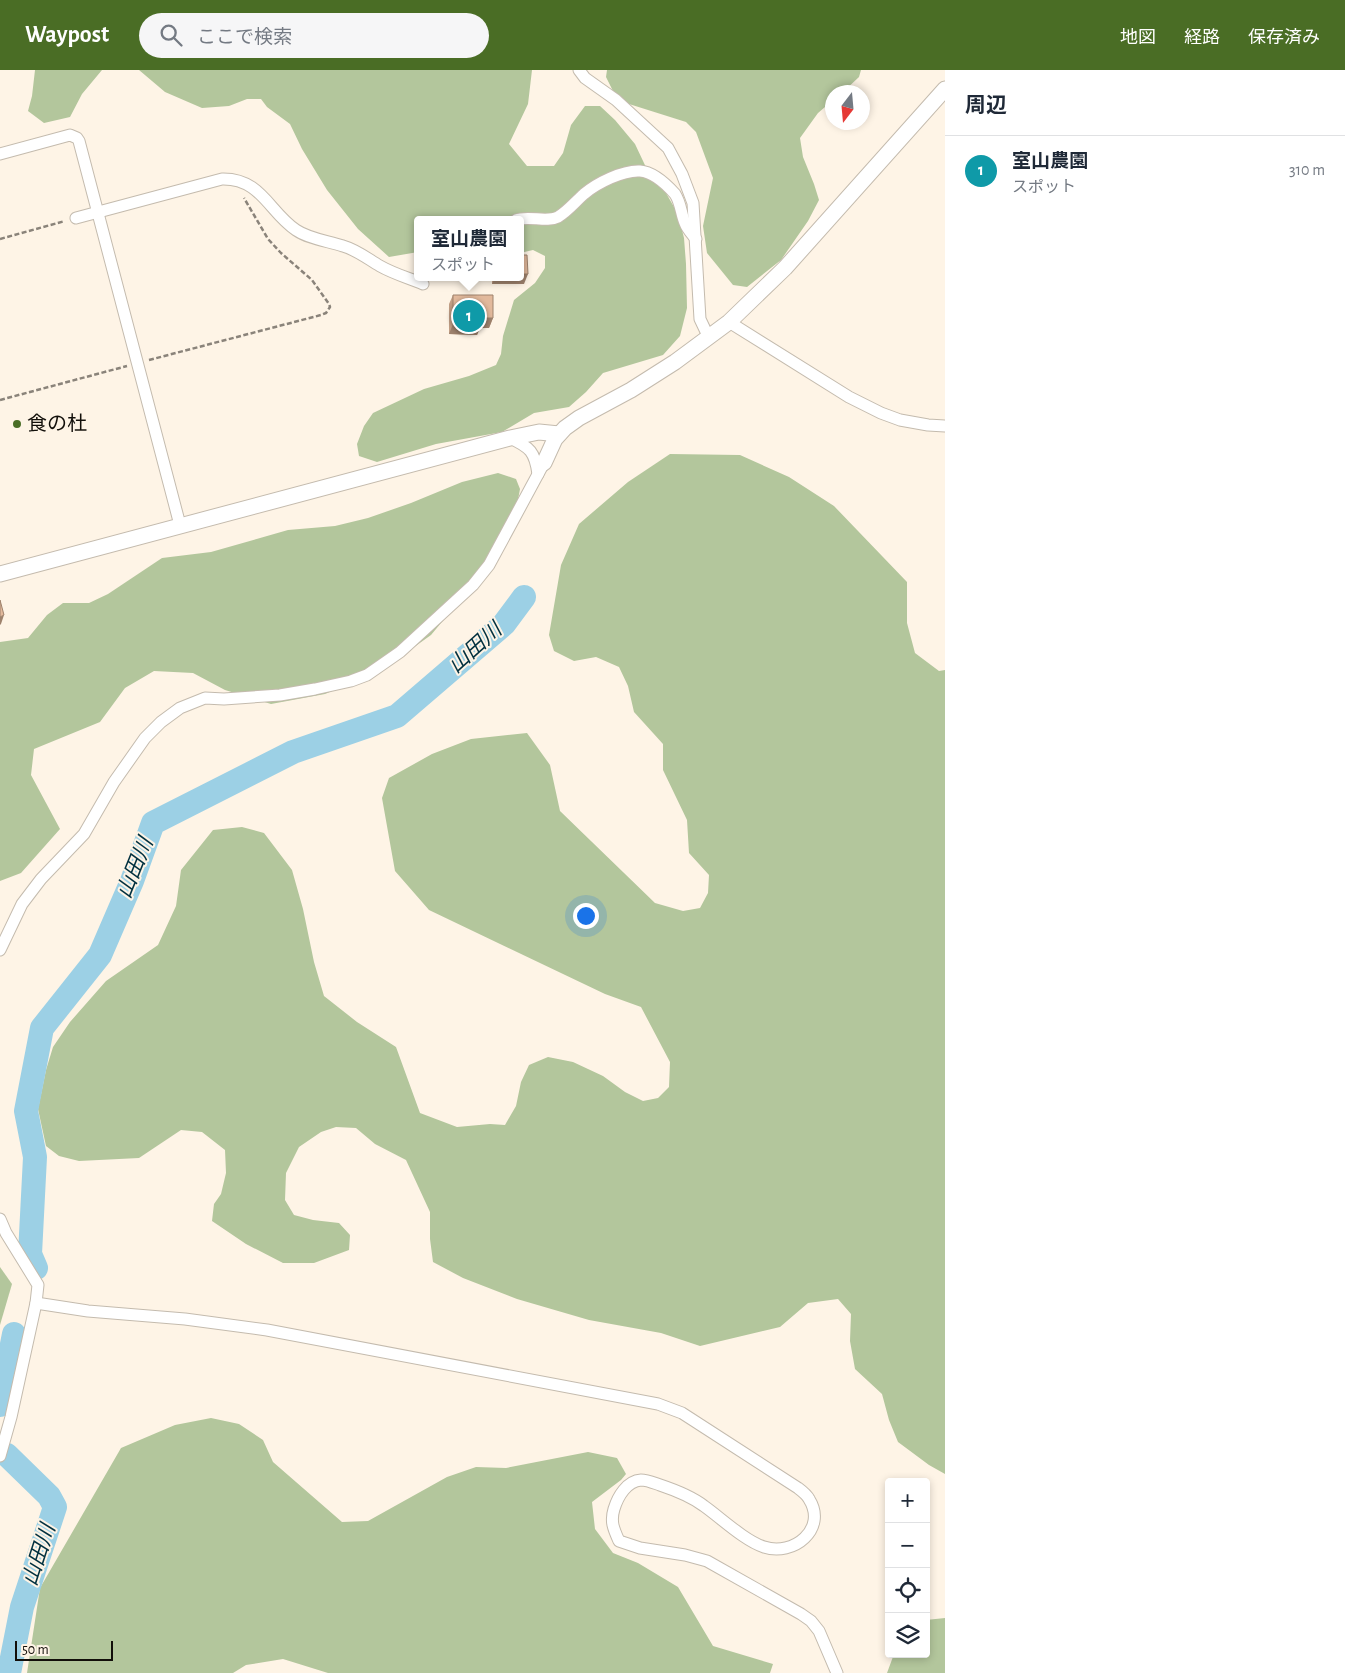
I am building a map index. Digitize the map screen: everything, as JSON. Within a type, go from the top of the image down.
[{"type":"street","points":[[579,70],[584,78],[616,100],[668,148],[682,174],[693,203],[700,319],[709,338]]},
{"type":"street","points":[[0,950],[22,904],[41,879],[84,834],[114,782],[145,738],[161,722],[180,708],[205,698],[224,699],[280,695],[351,681],[367,675],[400,652],[473,584],[489,565],[559,434],[579,418],[631,390],[675,362],[729,322],[785,268],[945,89]]},
{"type":"street","points":[[0,154],[70,135],[80,141],[180,525]]},
{"type":"street","points":[[524,219],[552,219],[567,211],[585,194],[608,179],[622,174],[641,171],[651,174],[674,194],[680,203],[685,225],[696,239]]},
{"type":"street","points":[[76,218],[222,179],[229,179],[260,193],[282,218],[298,232],[344,246],[382,267],[414,279]]},
{"type":"street","points":[[729,322],[849,397],[881,413],[900,420],[945,426]]},
{"type":"street","points":[[0,574],[510,438],[539,432],[559,434]]},
{"type":"street","points":[[510,438],[523,444],[533,454],[541,468]]},
{"type":"street","points":[[0,1219],[6,1233],[38,1285],[36,1303],[11,1417],[0,1456]]},
{"type":"street","points":[[36,1303],[88,1311],[185,1319],[267,1330],[658,1404],[682,1413],[798,1488],[809,1498],[815,1514],[812,1529],[804,1539],[794,1546],[781,1549],[764,1548],[750,1540],[702,1504],[682,1493],[642,1480],[630,1483],[614,1507],[611,1521],[619,1541],[640,1548],[685,1554],[707,1562],[802,1614],[811,1621],[818,1631],[838,1673]]},
{"type":"path","points":[[0,400],[321,315],[329,310],[329,304],[312,280],[268,239],[243,196]]},
{"type":"path","points":[[0,239],[76,218]]},
{"type":"green space","points":[[35,70],[102,70],[82,94],[70,117],[44,123],[28,111]]},
{"type":"green space","points":[[139,70],[532,70],[528,104],[509,144],[527,166],[554,166],[563,153],[571,125],[585,106],[600,106],[615,120],[635,144],[652,180],[666,193],[678,214],[684,238],[687,308],[680,336],[663,355],[603,373],[569,407],[534,413],[502,432],[436,444],[377,462],[359,456],[357,444],[364,426],[373,413],[424,389],[469,376],[496,365],[501,354],[503,336],[514,300],[535,283],[545,268],[545,256],[533,250],[524,252],[524,216],[414,216],[414,253],[389,257],[358,229],[327,190],[302,149],[290,124],[267,107],[261,99],[247,99],[229,106],[202,108],[165,92]]},
{"type":"green space","points":[[607,70],[861,70],[859,77],[850,85],[825,85],[825,107],[818,113],[800,138],[803,157],[819,200],[808,221],[781,260],[747,287],[733,285],[707,253],[703,226],[713,178],[696,132],[686,122],[629,104],[613,91],[606,77]]},
{"type":"green space","points":[[670,454],[740,455],[789,477],[834,506],[907,582],[907,623],[915,653],[939,671],[945,670],[945,1474],[929,1465],[898,1442],[889,1420],[882,1394],[855,1369],[850,1341],[851,1314],[838,1299],[808,1303],[780,1327],[700,1346],[661,1333],[589,1320],[517,1299],[463,1278],[433,1262],[430,1239],[430,1212],[406,1160],[375,1144],[356,1128],[336,1127],[321,1132],[299,1147],[286,1173],[285,1200],[294,1215],[313,1220],[339,1223],[350,1235],[349,1250],[314,1263],[283,1263],[246,1244],[212,1221],[214,1204],[221,1194],[226,1173],[225,1150],[202,1132],[181,1130],[139,1158],[79,1161],[59,1156],[46,1146],[38,1109],[53,1047],[70,1022],[106,981],[158,945],[176,906],[181,870],[213,830],[242,827],[264,833],[292,870],[324,996],[357,1022],[396,1047],[420,1113],[457,1127],[490,1124],[505,1125],[516,1106],[521,1082],[529,1065],[548,1057],[573,1062],[603,1076],[625,1092],[643,1101],[658,1098],[669,1087],[670,1062],[641,1007],[605,994],[429,910],[395,871],[382,798],[389,778],[432,754],[471,739],[527,733],[550,765],[560,811],[655,903],[683,911],[700,908],[708,893],[709,875],[689,853],[687,820],[663,770],[663,744],[634,712],[628,686],[619,667],[596,657],[574,661],[554,651],[549,635],[561,565],[579,524],[628,482]]},
{"type":"green space","points":[[498,473],[516,479],[520,489],[517,505],[504,530],[461,599],[431,635],[396,660],[356,681],[325,694],[271,704],[225,690],[193,673],[154,671],[125,688],[100,722],[34,749],[31,775],[60,829],[21,873],[0,881],[0,642],[28,638],[47,615],[63,603],[89,603],[108,594],[162,558],[211,552],[288,530],[335,526],[368,518],[462,482]]},
{"type":"green space","points":[[0,1267],[12,1284],[0,1325]]},
{"type":"green space","points":[[211,1418],[239,1424],[263,1440],[273,1462],[342,1522],[368,1521],[447,1477],[476,1467],[506,1468],[588,1452],[617,1458],[626,1474],[592,1502],[595,1529],[613,1553],[638,1563],[678,1587],[713,1646],[773,1664],[770,1673],[328,1673],[283,1659],[246,1665],[233,1673],[27,1673],[40,1588],[121,1448],[175,1425]]},
{"type":"green space","points":[[945,1618],[945,1673],[887,1673],[893,1658],[930,1658],[930,1620]]},
{"type":"building","points":[[524,255],[527,255],[528,274],[524,274]]},
{"type":"building","points":[[453,295],[493,295],[493,318],[481,318],[481,325],[453,324]]},
{"type":"building","points":[[0,600],[4,615],[0,617]]},
{"type":"waterway","name":"山田川","points":[[36,1268],[30,1254],[35,1157],[26,1111],[42,1028],[100,955],[132,881],[153,823],[293,752],[397,716],[504,624],[524,597]]},
{"type":"waterway","name":"山田川","points":[[0,1405],[14,1334]]},
{"type":"waterway","name":"山田川","points":[[7,1455],[49,1496],[55,1507],[22,1607],[9,1673]]},
{"type":"place","name":"室山農園","points":[[469,316]]},
{"type":"place","name":"食の杜","points":[[17,424]]}]
